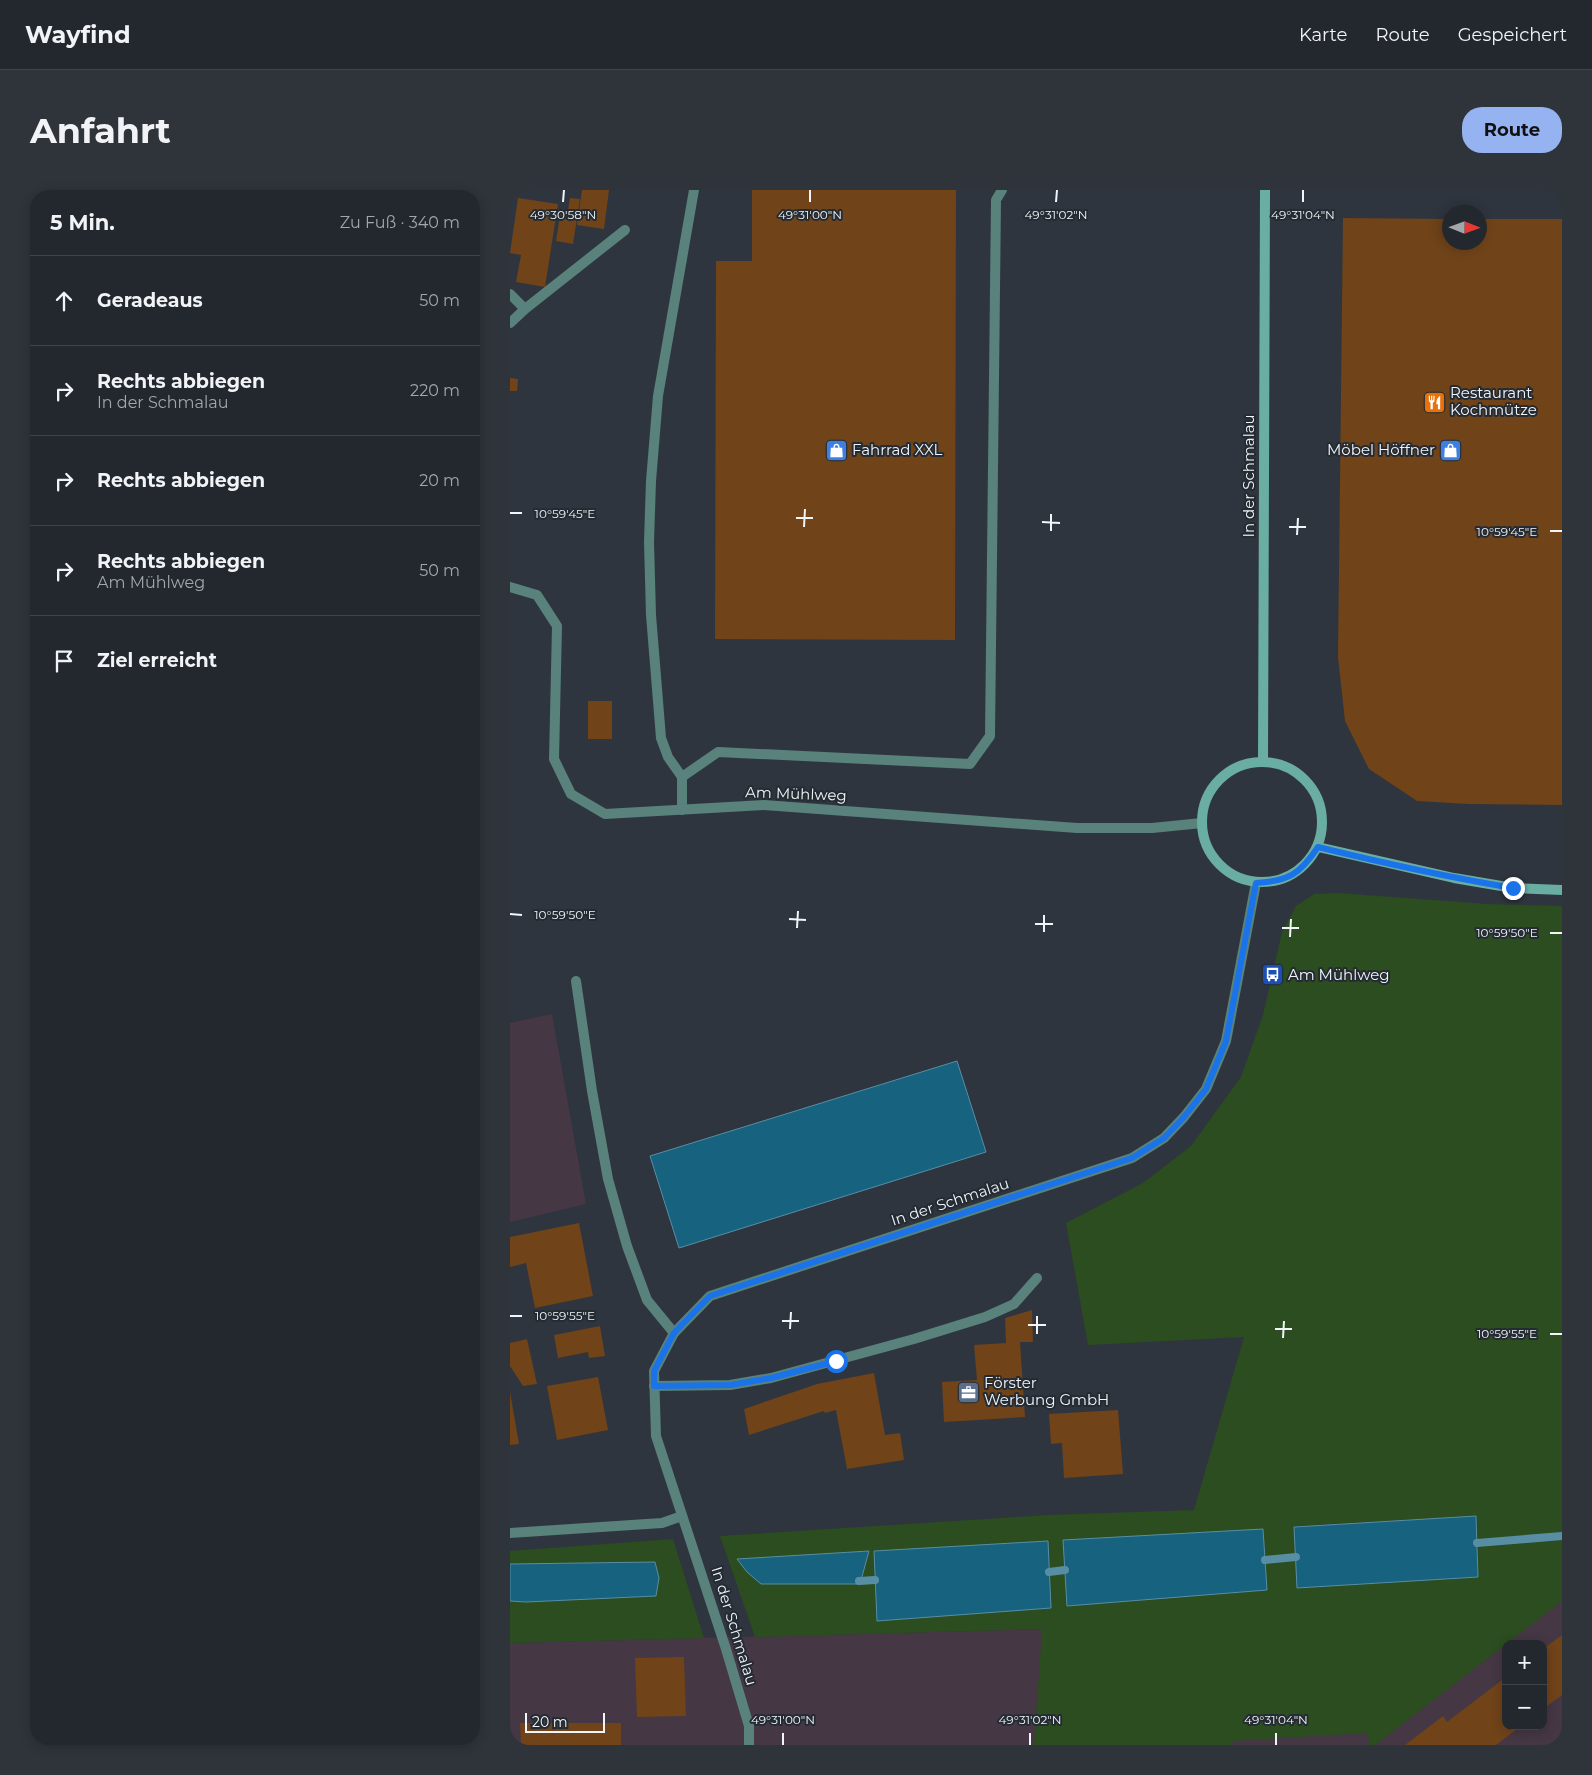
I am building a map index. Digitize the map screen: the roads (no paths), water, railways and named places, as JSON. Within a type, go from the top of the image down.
[{"type":"main road","name":"In der Schmalau","points":[[1263,762],[1265,190]]},
{"type":"main road","points":[[1263,762],[1282,765],[1300,774],[1313,789],[1322,808],[1323,828],[1318,847],[1308,863],[1293,875],[1275,882],[1256,883],[1239,879],[1224,870],[1212,857],[1204,841],[1202,823],[1204,804],[1213,787],[1227,773],[1244,764],[1263,762]]},
{"type":"main road","points":[[1318,847],[1454,878],[1513,888],[1562,890]]},
{"type":"street","points":[[682,810],[682,777],[668,757],[661,738],[649,542],[651,472],[658,396],[694,190]]},
{"type":"street","points":[[682,777],[718,752],[970,764],[990,736],[996,200],[1002,190]]},
{"type":"street","points":[[510,323],[625,230]]},
{"type":"street","points":[[510,294],[525,309]]},
{"type":"street","name":"Am Mühlweg","points":[[510,587],[537,595],[557,626],[554,759],[571,794],[605,814],[764,805],[1076,828],[1152,828],[1202,823]]},
{"type":"street","name":"In der Schmalau","points":[[749,1745],[749,1726],[726,1649],[656,1436],[654,1371],[674,1333],[710,1296],[1132,1158],[1164,1138],[1184,1117],[1206,1089],[1226,1041],[1256,883]]},
{"type":"street","points":[[576,981],[592,1092],[608,1179],[627,1246],[647,1300],[674,1333]]},
{"type":"street","points":[[654,1386],[730,1385],[799,1370],[897,1344],[984,1317],[1014,1304],[1037,1278]]},
{"type":"street","points":[[510,1533],[662,1523],[682,1516]]},
{"type":"water","points":[[957,1061],[986,1152],[679,1248],[650,1156]]},
{"type":"water","points":[[1476,1516],[1478,1577],[1297,1588],[1294,1527]]},
{"type":"water","points":[[1263,1529],[1267,1590],[1067,1606],[1063,1540]]},
{"type":"water","points":[[1048,1541],[1051,1608],[877,1621],[874,1551]]},
{"type":"water","points":[[869,1551],[860,1584],[761,1584],[747,1572],[737,1559]]},
{"type":"water","points":[[655,1562],[659,1578],[656,1596],[526,1602],[510,1601],[510,1564]]},
{"type":"waterway","points":[[1477,1543],[1562,1536]]},
{"type":"waterway","points":[[1265,1560],[1296,1557]]},
{"type":"waterway","points":[[1049,1572],[1065,1570]]},
{"type":"waterway","points":[[859,1581],[875,1580]]},
{"type":"place","name":"Restaurant Kochmütze","points":[[1434,402]]},
{"type":"place","name":"Fahrrad XXL","points":[[836,450]]},
{"type":"place","name":"Möbel Höffner","points":[[1451,450]]},
{"type":"place","name":"Am Mühlweg","points":[[1272,975]]},
{"type":"place","name":"Förster Werbung GmbH","points":[[968,1392]]}]
